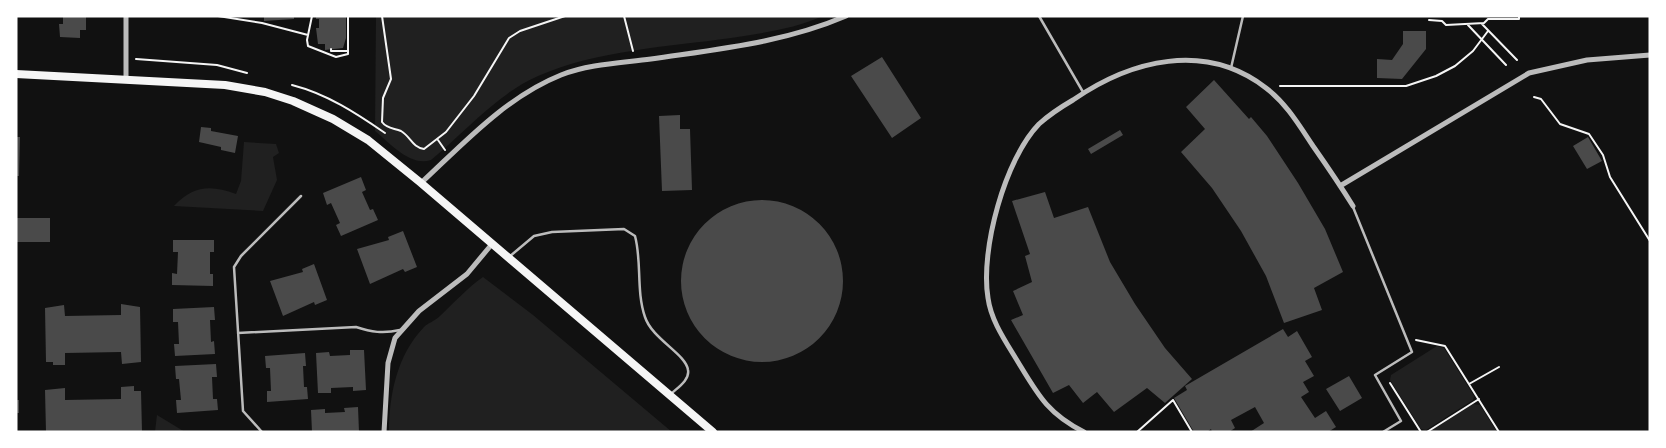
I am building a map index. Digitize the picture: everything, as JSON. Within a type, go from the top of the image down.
[{"type":"main road","points":[[16,74],[226,85],[265,92],[293,101],[333,119],[351,130],[421,183],[713,432]]},
{"type":"street","points":[[126,16],[126,80]]},
{"type":"street","points":[[421,183],[499,112],[534,88],[563,74],[610,64],[765,43],[820,27],[846,16]]},
{"type":"street","points":[[1340,186],[1529,73],[1587,60],[1650,55]]},
{"type":"street","points":[[1084,432],[1066,424],[1042,402],[996,324],[988,298],[986,268],[999,203],[1012,165],[1039,125],[1083,92],[1112,76],[1146,64],[1188,61],[1208,63],[1246,75],[1279,99],[1353,206]]},
{"type":"street","points":[[384,432],[388,363],[395,338],[419,311],[467,274],[492,244]]},
{"type":"lane","points":[[1039,16],[1083,92]]},
{"type":"lane","points":[[1231,69],[1243,16]]},
{"type":"lane","points":[[262,432],[243,411],[234,267],[241,256],[300,196]]},
{"type":"lane","points":[[1353,206],[1412,352],[1374,375],[1401,421],[1383,432]]},
{"type":"lane","points":[[508,258],[534,236],[552,232],[624,229],[635,236],[645,317],[653,333],[685,361],[688,371],[686,379],[670,395]]},
{"type":"lane","points":[[238,333],[356,327],[370,332],[388,333],[401,330]]},
{"type":"path","points":[[218,16],[262,22],[308,35]]},
{"type":"path","points":[[262,16],[262,22]]},
{"type":"path","points":[[312,16],[307,43],[310,48],[336,57],[348,54],[348,16]]},
{"type":"path","points":[[382,16],[392,79],[383,98],[383,124],[403,133],[414,146],[424,149],[438,140],[484,83],[509,38],[520,31],[565,16]]},
{"type":"path","points":[[624,16],[632,51]]},
{"type":"path","points":[[1429,20],[1442,21],[1446,25],[1468,25],[1481,24],[1488,19],[1519,19],[1519,16]]},
{"type":"path","points":[[1481,24],[1517,60]]},
{"type":"path","points":[[1468,25],[1506,65]]},
{"type":"path","points":[[1280,86],[1406,86],[1436,76],[1455,66],[1488,31]]},
{"type":"path","points":[[332,49],[348,51]]},
{"type":"path","points":[[136,59],[217,65],[247,73]]},
{"type":"path","points":[[292,85],[306,88],[354,111],[386,133]]},
{"type":"path","points":[[1534,96],[1541,99],[1560,124],[1590,134],[1603,155],[1610,177],[1650,241]]},
{"type":"path","points":[[438,140],[445,150]]},
{"type":"path","points":[[1406,338],[1445,346],[1500,432]]},
{"type":"path","points":[[1469,384],[1500,367]]},
{"type":"path","points":[[1390,383],[1422,432]]},
{"type":"path","points":[[1427,432],[1478,399]]},
{"type":"path","points":[[1137,432],[1174,400],[1192,432]]},
{"type":"shaded area","points":[[376,16],[823,16],[778,30],[609,55],[561,67],[538,76],[509,93],[482,114],[431,160],[423,161],[401,153],[375,131]]},
{"type":"shaded area","points":[[244,142],[276,144],[279,153],[273,157],[277,180],[263,211],[174,206],[189,194],[203,189],[219,189],[236,194],[241,181]]},
{"type":"shaded area","points":[[483,277],[533,315],[672,432],[389,432],[389,418],[396,376],[407,350],[424,327],[438,318]]},
{"type":"shaded area","points":[[1437,346],[1444,348],[1474,396],[1473,400],[1426,430],[1421,429],[1390,380],[1391,375]]},
{"type":"shaded area","points":[[1473,404],[1480,405],[1497,432],[1429,432]]},
{"type":"shaded area","points":[[157,415],[185,432],[155,432]]},
{"type":"building","points":[[63,16],[86,16],[86,30],[80,30],[80,38],[60,37],[59,24],[63,24]]},
{"type":"building","points":[[264,16],[294,16],[294,19],[264,21]]},
{"type":"building","points":[[316,16],[346,16],[346,38],[343,48],[325,50],[325,44],[318,44],[316,28],[319,28],[319,19],[316,19]]},
{"type":"building","points":[[1403,31],[1426,31],[1426,49],[1402,79],[1377,78],[1377,59],[1392,60],[1403,44]]},
{"type":"building","points":[[882,57],[921,118],[892,138],[851,76]]},
{"type":"building","points":[[1214,80],[1267,136],[1325,229],[1343,272],[1314,288],[1322,310],[1284,323],[1266,276],[1241,231],[1212,188],[1181,152],[1205,129],[1186,107]]},
{"type":"building","points":[[680,115],[680,129],[690,129],[692,190],[662,191],[659,116]]},
{"type":"building","points":[[201,127],[211,128],[211,131],[238,136],[235,153],[221,150],[221,147],[199,142]]},
{"type":"building","points":[[1120,130],[1123,135],[1091,154],[1088,149]]},
{"type":"building","points":[[16,137],[20,137],[19,176],[16,176]]},
{"type":"building","points":[[1588,137],[1602,161],[1587,169],[1573,146]]},
{"type":"building","points":[[361,177],[366,190],[362,192],[370,210],[373,209],[378,220],[341,236],[336,225],[340,223],[331,203],[327,205],[323,193]]},
{"type":"building","points":[[1045,192],[1054,218],[1088,207],[1110,262],[1135,304],[1165,348],[1192,379],[1165,403],[1147,388],[1114,412],[1097,392],[1083,403],[1069,385],[1053,393],[1011,320],[1023,315],[1013,291],[1032,282],[1025,256],[1030,254],[1012,201]]},
{"type":"building","points":[[754,200],[770,200],[793,206],[813,218],[825,230],[837,250],[843,273],[843,289],[837,312],[825,332],[813,344],[793,356],[770,362],[754,362],[731,356],[711,344],[699,332],[687,312],[681,289],[681,273],[687,250],[699,230],[711,218],[731,206]]},
{"type":"building","points":[[17,218],[50,218],[50,242],[17,242]]},
{"type":"building","points":[[403,231],[417,267],[405,272],[403,269],[370,284],[357,249],[389,240],[388,237]]},
{"type":"building","points":[[173,240],[214,240],[214,252],[210,252],[210,274],[213,274],[213,286],[172,285],[172,273],[177,274],[178,252],[173,252]]},
{"type":"building","points":[[314,264],[327,300],[315,305],[314,302],[283,316],[270,281],[303,272],[302,269]]},
{"type":"building","points":[[121,304],[140,307],[141,362],[122,364],[121,352],[65,353],[65,365],[53,365],[53,362],[46,362],[45,308],[64,305],[65,316],[121,315]]},
{"type":"building","points":[[214,307],[215,320],[210,320],[211,342],[214,341],[215,354],[175,356],[174,344],[179,344],[178,322],[173,322],[173,309]]},
{"type":"building","points":[[1283,329],[1288,337],[1297,331],[1312,357],[1305,361],[1314,376],[1303,382],[1309,392],[1301,397],[1315,418],[1326,411],[1336,427],[1328,432],[1250,432],[1264,423],[1255,407],[1231,420],[1235,428],[1229,432],[1212,432],[1211,429],[1207,432],[1194,432],[1174,398],[1187,390],[1185,386]]},
{"type":"building","points":[[350,350],[364,350],[366,390],[353,391],[353,387],[331,388],[331,393],[318,393],[316,353],[329,352],[330,356],[350,355]]},
{"type":"building","points":[[305,353],[306,366],[303,366],[304,387],[307,387],[308,399],[267,402],[267,391],[271,391],[270,368],[266,368],[265,356]]},
{"type":"building","points":[[216,364],[217,377],[212,377],[213,399],[217,399],[218,410],[177,413],[176,400],[181,400],[179,379],[176,379],[175,366]]},
{"type":"building","points":[[1349,376],[1362,398],[1340,411],[1326,389]]},
{"type":"building","points":[[134,386],[134,391],[141,391],[142,432],[46,432],[45,390],[65,388],[65,400],[121,399],[121,387]]},
{"type":"building","points":[[16,400],[19,400],[19,413],[16,413]]},
{"type":"building","points":[[358,407],[359,432],[312,432],[311,410],[325,409],[325,413],[345,412],[344,408]]}]
